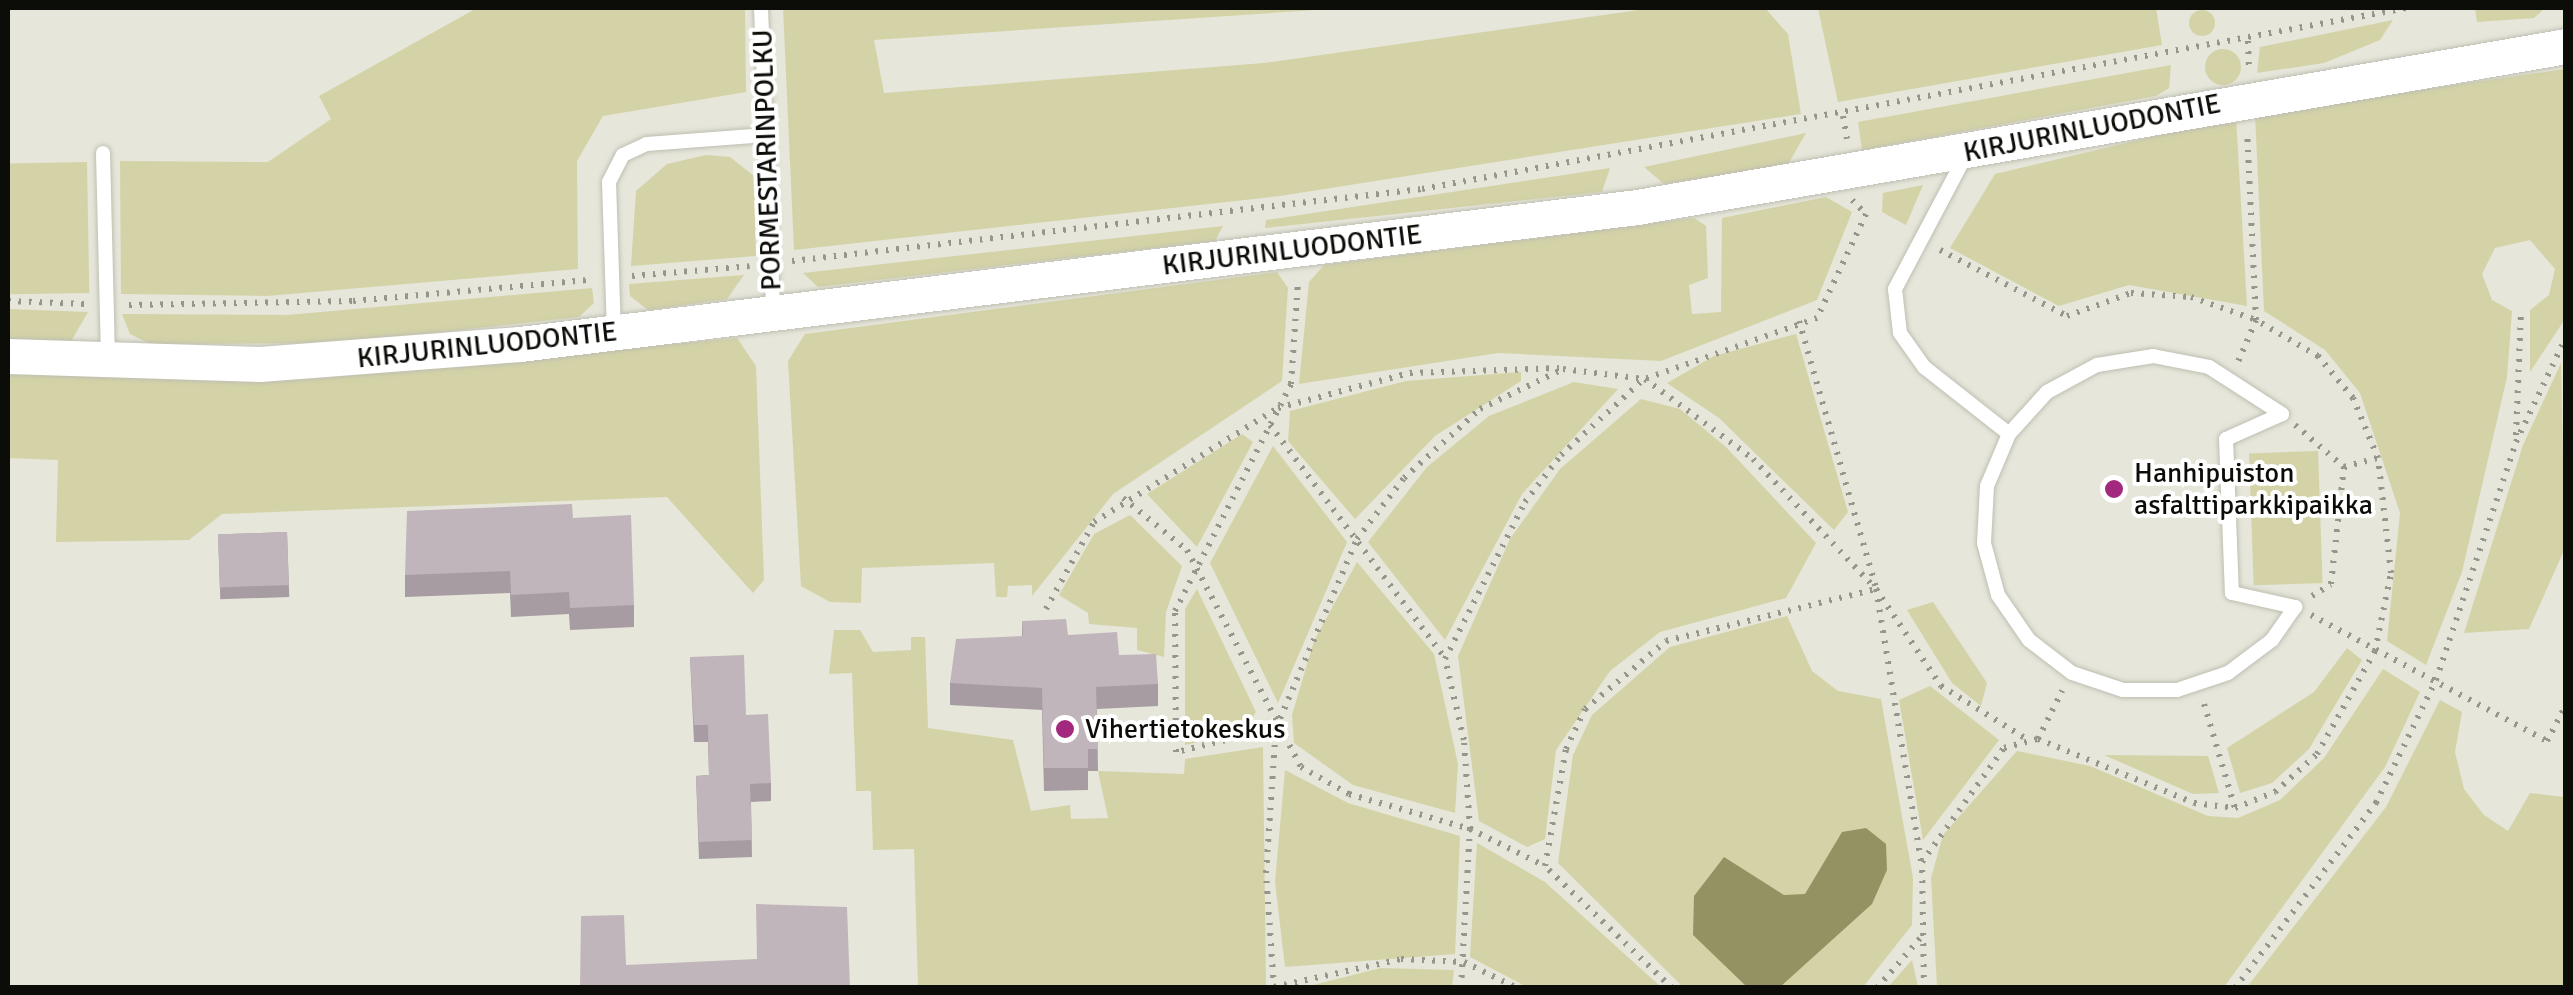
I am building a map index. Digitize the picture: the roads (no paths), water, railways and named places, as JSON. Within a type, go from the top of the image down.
[{"type":"street","name":"KIRJURINLUODONTIE","points":[[8,356],[354,360],[614,333],[1298,250],[1848,176],[2566,46]]},
{"type":"lane","name":"PORMESTARINPOLKU","points":[[761,8],[773,313]]},
{"type":"lane","points":[[614,333],[609,182],[622,154],[647,144],[766,135]]},
{"type":"lane","points":[[1968,153],[1895,289],[1900,332],[1924,366],[2009,434]]},
{"type":"lane","points":[[103,154],[108,360]]},
{"type":"lane","points":[[2153,356],[2228,378],[2282,414],[2226,439],[2232,593],[2296,607],[2272,640],[2198,683],[2123,690],[2072,673],[2029,640],[1998,595],[1984,543],[1987,486],[2009,434],[2047,392],[2098,365],[2153,356]]},
{"type":"place","name":"Hanhipuiston asfalttiparkkipaikka","points":[[2114,489]]},
{"type":"place","name":"Vihertietokeskus","points":[[1065,729]]}]
